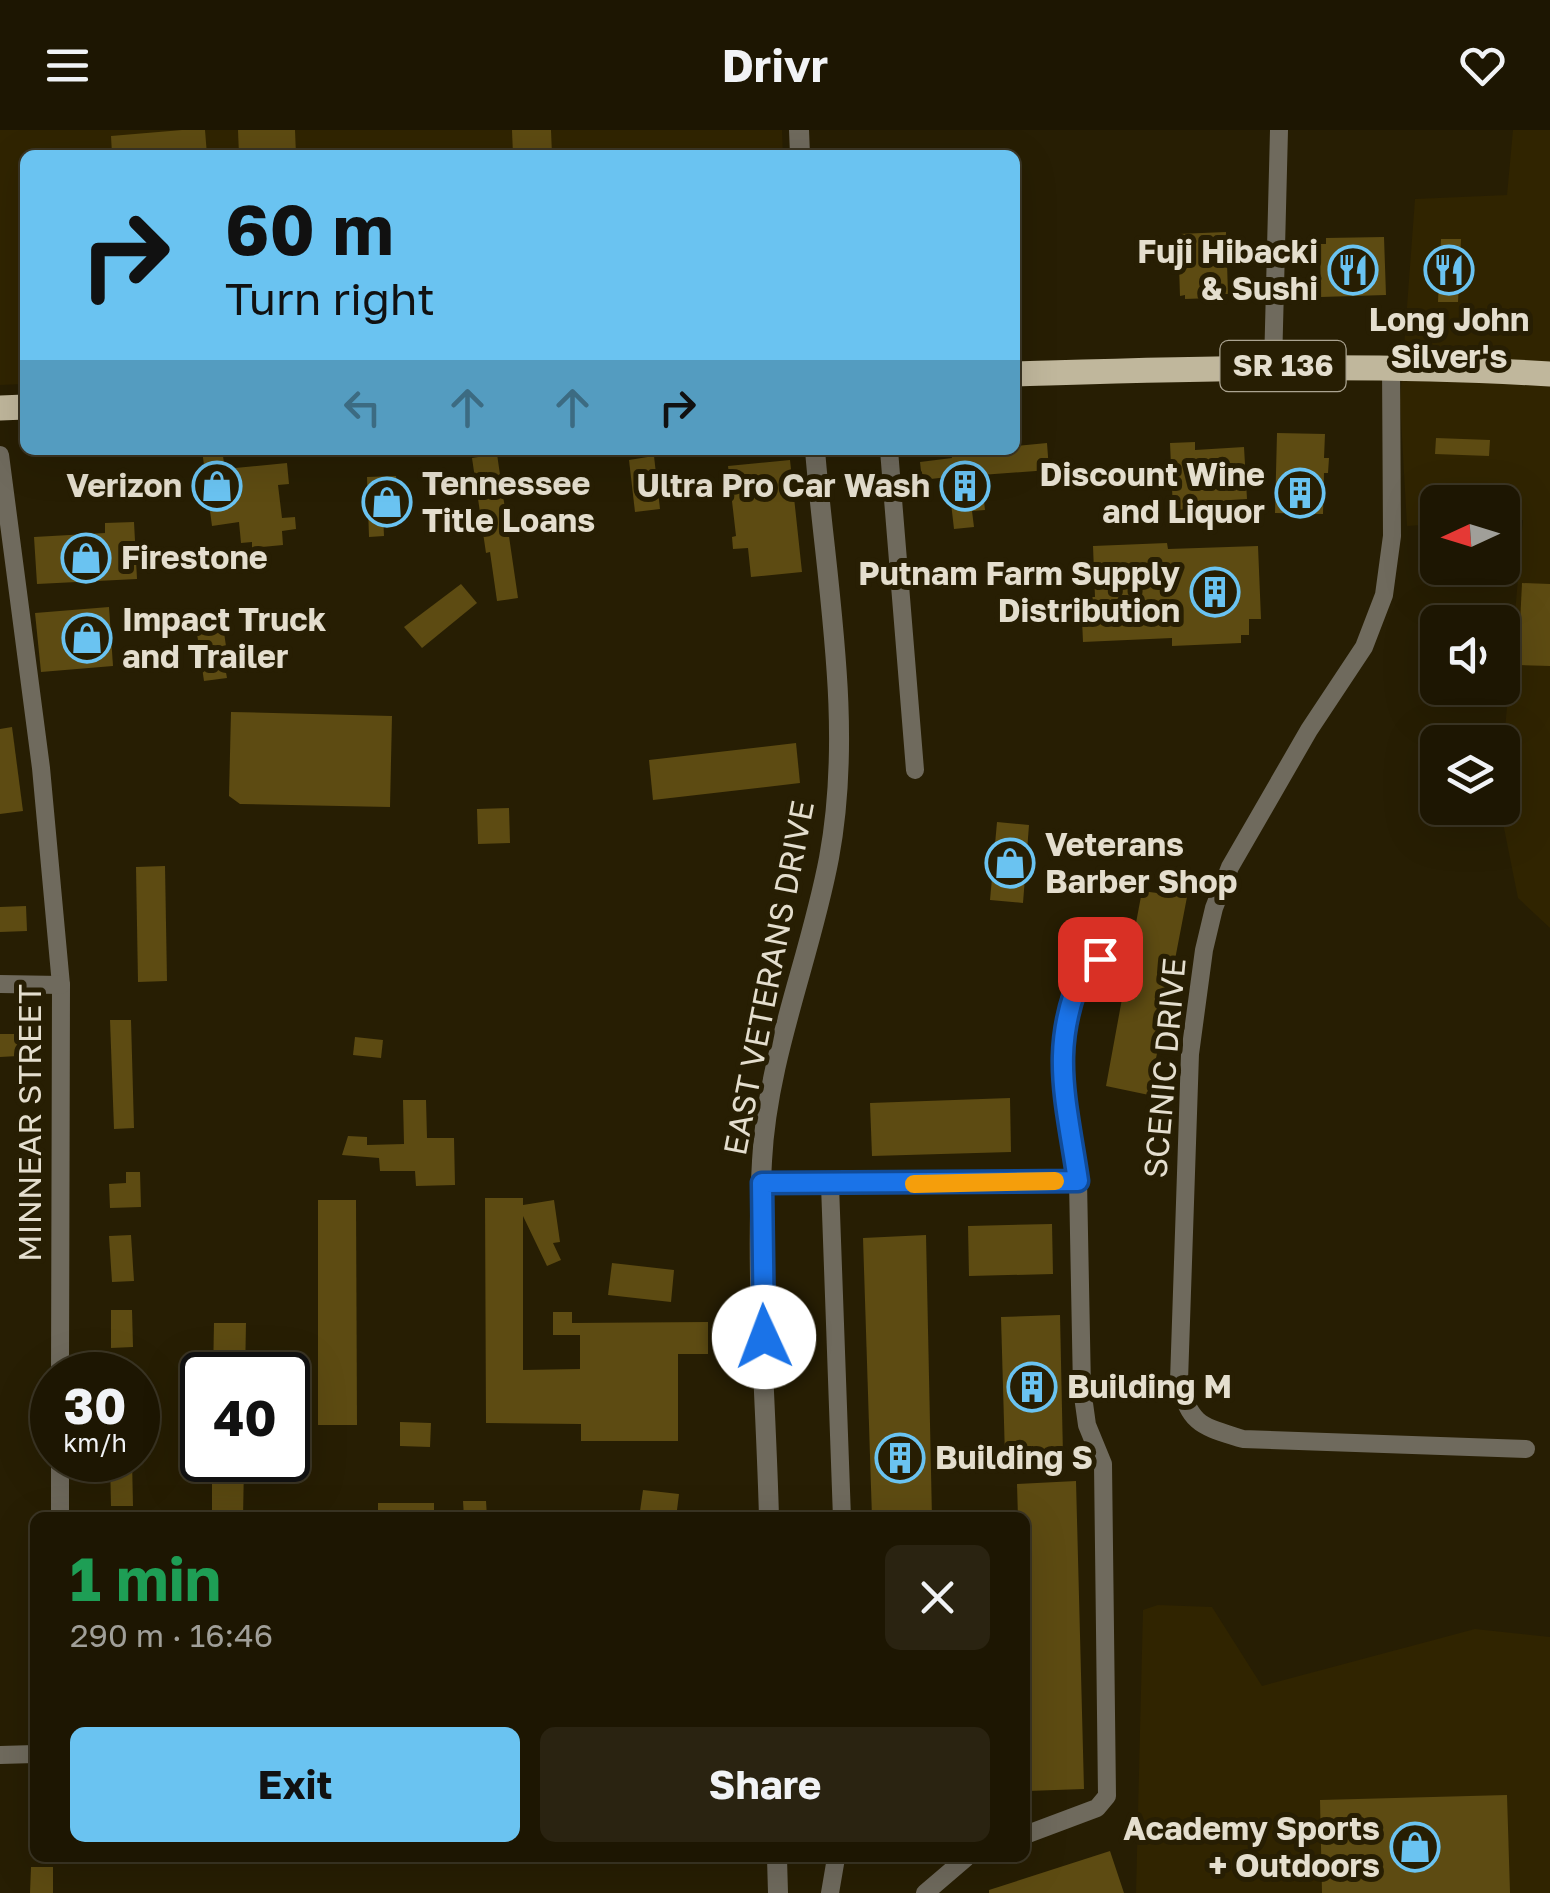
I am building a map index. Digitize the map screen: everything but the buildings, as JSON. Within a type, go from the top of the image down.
[{"type":"main road","name":"SR 136","points":[[1020,374],[1391,366],[1550,374]]},
{"type":"street","points":[[1274,366],[1279,130]]},
{"type":"street","name":"SCENIC DRIVE","points":[[1391,366],[1392,536],[1384,596],[1364,647],[1308,730],[1230,867],[1214,908],[1204,950],[1190,1054],[1179,1381],[1185,1406],[1202,1426],[1243,1440],[1526,1449]]},
{"type":"street","name":"MINNEAR STREET","points":[[0,455],[42,768],[61,985],[60,1352]]},
{"type":"street","name":"EAST VETERANS DRIVE","points":[[768,1512],[762,1183],[771,1090],[824,880],[834,821],[838,747],[837,682],[815,455]]},
{"type":"street","points":[[889,455],[915,770]]},
{"type":"street","points":[[1030,1833],[1097,1808],[1107,1796],[1103,1464],[1087,1425],[1082,1389],[1078,1181],[1060,1057],[1069,1000],[1085,966],[1100,959],[1123,965]]},
{"type":"street","points":[[0,984],[61,985]]},
{"type":"street","points":[[762,1183],[1078,1181]]},
{"type":"street","points":[[830,1184],[842,1512]]},
{"type":"street","points":[[60,1482],[60,1512]]},
{"type":"street","points":[[0,1755],[30,1754]]},
{"type":"street","points":[[777,1862],[778,1893]]},
{"type":"street","points":[[830,1893],[835,1862]]},
{"type":"street","points":[[925,1893],[961,1862]]},
{"type":"shaded area","points":[[0,130],[782,130],[783,150],[20,150],[20,384],[0,385]]},
{"type":"shaded area","points":[[1513,130],[1550,130],[1550,928],[1518,898],[1503,825],[1520,825],[1520,725],[1505,725],[1507,705],[1520,705],[1520,605],[1516,605],[1523,520],[1520,485],[1420,485],[1420,525],[1407,526],[1400,401],[1415,199],[1507,195]]},
{"type":"shaded area","points":[[1158,1605],[1212,1607],[1262,1686],[1475,1629],[1550,1637],[1550,1893],[1136,1893],[1143,1610]]},
{"type":"slow traffic","points":[[914,1184],[1055,1181]]},
{"type":"place","name":"Fuji Hibacki & Sushi","points":[[1353,270]]},
{"type":"place","name":"Long John Silver's","points":[[1449,270]]},
{"type":"place","name":"Verizon","points":[[217,486]]},
{"type":"place","name":"Ultra Pro Car Wash","points":[[965,486]]},
{"type":"place","name":"Discount Wine and Liquor","points":[[1300,493]]},
{"type":"place","name":"Tennessee Title Loans","points":[[387,502]]},
{"type":"place","name":"Firestone","points":[[86,558]]},
{"type":"place","name":"Putnam Farm Supply Distribution","points":[[1215,592]]},
{"type":"place","name":"Impact Truck and Trailer","points":[[87,638]]},
{"type":"place","name":"Veterans Barber Shop","points":[[1010,863]]},
{"type":"place","name":"Building M","points":[[1032,1387]]},
{"type":"place","name":"Building S","points":[[900,1458]]},
{"type":"place","name":"Academy Sports + Outdoors","points":[[1415,1847]]},
{"type":"route","points":[[764,1337],[762,1183],[1078,1181],[1060,1057],[1062,1034],[1069,1000],[1085,966],[1100,959]]}]
